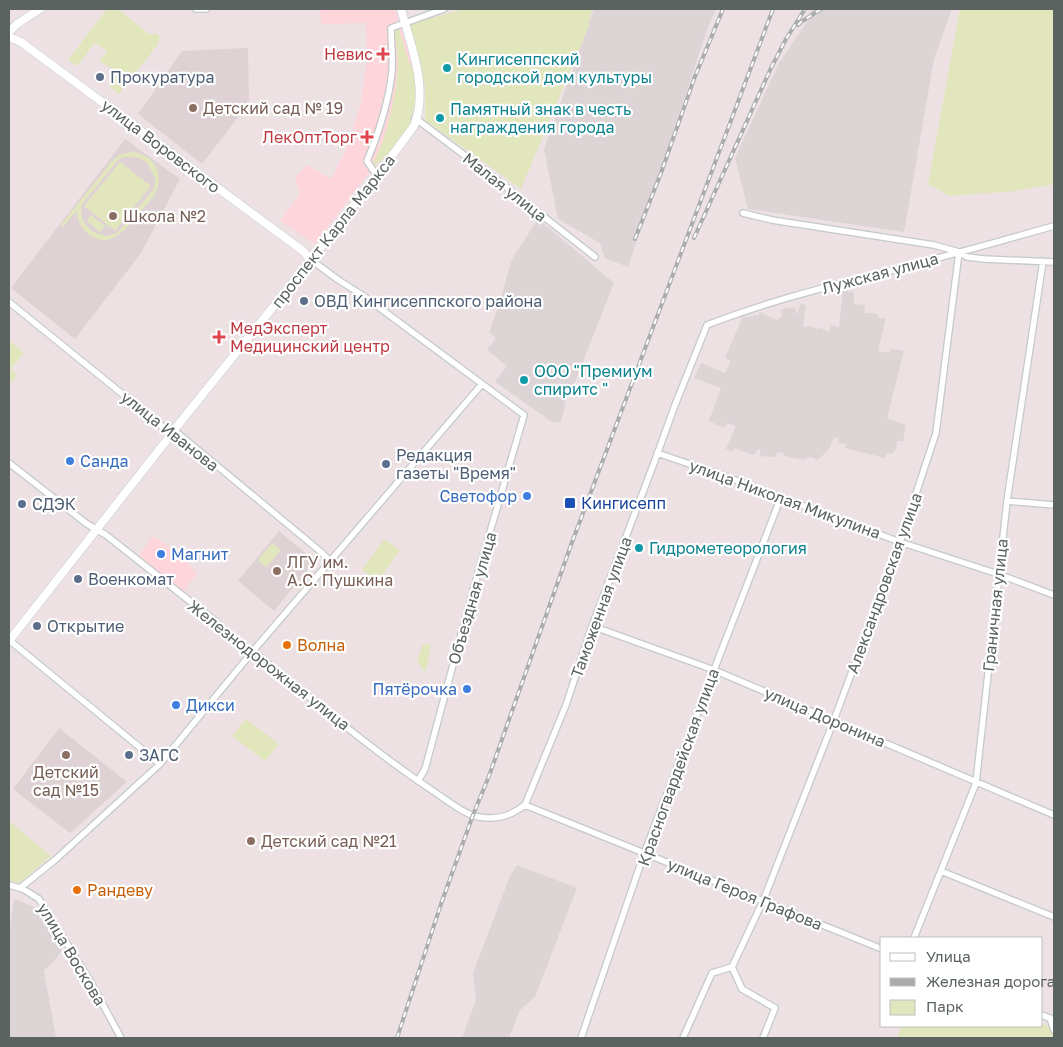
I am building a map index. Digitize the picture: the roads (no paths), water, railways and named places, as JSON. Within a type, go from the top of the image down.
[{"type":"main road","points":[[9,30],[34,9]]},
{"type":"main road","points":[[9,30],[40,9]]},
{"type":"main road","name":"проспект Карла Маркса","points":[[9,641],[95,529],[170,436],[172,430],[414,126],[420,94],[419,77],[400,9]]},
{"type":"main road","name":"улица Воровского","points":[[9,30],[21,42],[303,251],[309,258]]},
{"type":"main road","points":[[9,636],[95,529]]},
{"type":"street","points":[[196,9],[206,9]]},
{"type":"street","points":[[376,174],[367,161],[375,142],[385,107],[392,70],[391,28],[444,9]]},
{"type":"street","name":"Малая улица","points":[[415,118],[595,257]]},
{"type":"street","points":[[743,213],[772,220],[934,245],[959,252],[968,257],[1054,262]]},
{"type":"street","name":"Лужская улица","points":[[707,325],[743,311],[848,281],[1054,226]]},
{"type":"street","name":"Александровская улица","points":[[732,967],[763,902],[834,720],[900,542],[936,433],[959,252]]},
{"type":"street","points":[[20,888],[55,860],[160,764],[253,651],[482,384],[309,258]]},
{"type":"street","name":"Граничная улица","points":[[914,937],[976,783],[1007,501],[1043,261]]},
{"type":"street","name":"улица Иванова","points":[[9,302],[163,427],[172,430],[330,561]]},
{"type":"street","name":"Таможенная улица","points":[[525,805],[566,705],[592,626],[687,372],[707,325]]},
{"type":"street","name":"Объездная улица","points":[[418,781],[425,769],[472,594],[524,415],[482,384]]},
{"type":"street","name":"улица Николая Микулина","points":[[657,453],[719,474],[900,542],[998,574],[1054,595]]},
{"type":"street","name":"Железнодорожная улица","points":[[9,463],[87,524],[113,541],[215,621],[231,638],[253,651],[377,751],[418,781],[460,808],[479,817],[498,818],[514,813],[525,805]]},
{"type":"street","name":"Красногвардейская улица","points":[[581,1038],[644,854],[781,498]]},
{"type":"street","points":[[1007,501],[1054,506]]},
{"type":"street","name":"улица Доронина","points":[[592,626],[714,670],[1054,816]]},
{"type":"street","points":[[9,641],[160,764]]},
{"type":"street","name":"улица Героя Графова","points":[[525,805],[880,948]]},
{"type":"street","points":[[941,871],[1054,916]]},
{"type":"street","name":"улица Воскова","points":[[9,886],[30,892],[39,899],[89,979],[121,1038]]},
{"type":"street","points":[[683,1038],[712,973],[732,967],[742,989],[775,1008],[763,1038]]},
{"type":"street","points":[[1052,1019],[1054,1030]]},
{"type":"railway","points":[[635,239],[661,173],[694,79],[723,9]]},
{"type":"railway","points":[[397,1038],[441,904],[489,776],[571,545],[773,9]]},
{"type":"railway","points":[[694,238],[771,68],[805,9]]},
{"type":"railway","points":[[798,25],[821,9]]},
{"type":"place","name":"Невис","points":[[383,54]]},
{"type":"place","name":"Кингисеппский городской дом культуры","points":[[447,68]]},
{"type":"place","name":"Прокуратура","points":[[100,77]]},
{"type":"place","name":"Детский сад № 19","points":[[193,108]]},
{"type":"place","name":"Памятный знак в честь награждения города","points":[[440,118]]},
{"type":"place","name":"ЛекОптТорг","points":[[367,137]]},
{"type":"place","name":"Школа №2","points":[[113,216]]},
{"type":"place","name":"ОВД Кингисеппского района","points":[[304,301]]},
{"type":"place","name":"МедЭксперт Медицинский центр","points":[[219,337]]},
{"type":"place","name":"ООО \"Премиум спиритс \"","points":[[524,380]]},
{"type":"place","name":"Санда","points":[[70,461]]},
{"type":"place","name":"Редакция газеты \"Время\"","points":[[386,464]]},
{"type":"place","name":"Светофор","points":[[527,496]]},
{"type":"place","name":"Кингисепп","points":[[570,503]]},
{"type":"place","name":"СДЭК","points":[[22,504]]},
{"type":"place","name":"Гидрометеорология","points":[[639,548]]},
{"type":"place","name":"Магнит","points":[[161,554]]},
{"type":"place","name":"ЛГУ им. А.С. Пушкина","points":[[277,571]]},
{"type":"place","name":"Военкомат","points":[[78,579]]},
{"type":"place","name":"Открытие","points":[[37,626]]},
{"type":"place","name":"Волна","points":[[287,645]]},
{"type":"place","name":"Пятёрочка","points":[[467,689]]},
{"type":"place","name":"Дикси","points":[[176,705]]},
{"type":"place","name":"Детский сад №15","points":[[66,755]]},
{"type":"place","name":"ЗАГС","points":[[129,755]]},
{"type":"place","name":"Детский сад №21","points":[[251,841]]},
{"type":"place","name":"Рандеву","points":[[77,890]]}]
